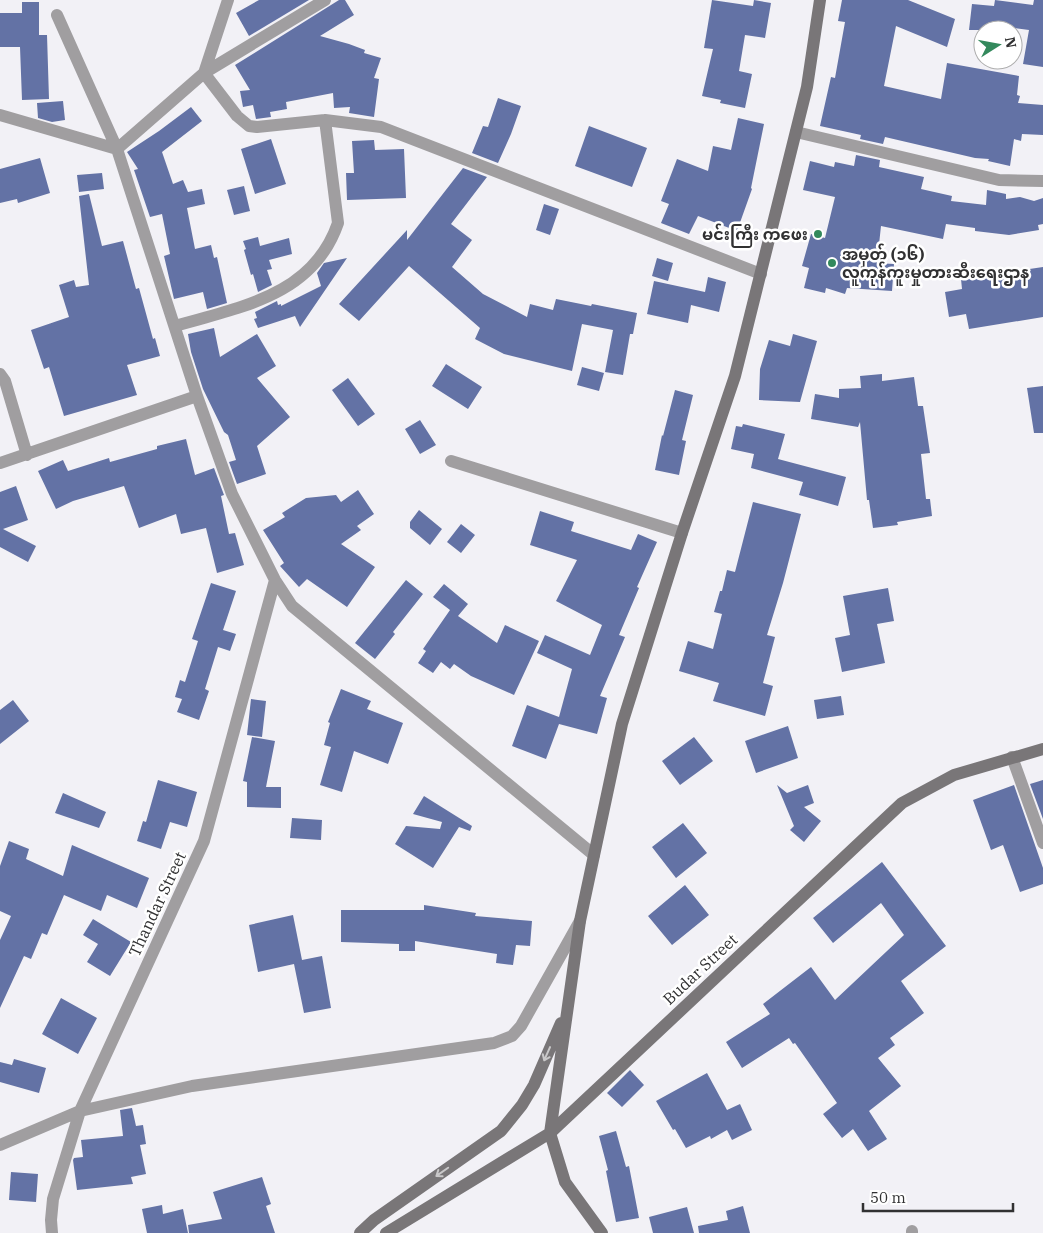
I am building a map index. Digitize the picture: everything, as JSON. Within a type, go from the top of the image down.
[{"type":"main road","points":[[602,1233],[565,1182],[550,1133],[580,921],[622,724],[682,533],[735,376],[807,87],[820,0]]},
{"type":"main road","name":"Budar Street","points":[[386,1233],[550,1133],[902,802],[954,775],[1043,749]]},
{"type":"main road","points":[[360,1233],[374,1220],[501,1131],[522,1105],[534,1084],[568,1009]]},
{"type":"street","points":[[204,73],[228,0]]},
{"type":"street","points":[[117,149],[204,73],[325,0]]},
{"type":"street","points":[[57,15],[117,149],[197,396],[232,494],[275,580],[292,606],[594,855]]},
{"type":"street","points":[[204,73],[237,116],[249,126],[257,127],[326,120],[381,128],[761,274]]},
{"type":"street","points":[[0,114],[117,149]]},
{"type":"street","points":[[174,326],[258,302],[287,288],[311,268],[333,239],[338,223],[326,120]]},
{"type":"street","points":[[796,132],[999,180],[1043,181]]},
{"type":"street","points":[[0,374],[5,382],[27,454]]},
{"type":"street","points":[[0,463],[197,396]]},
{"type":"street","points":[[451,461],[682,533]]},
{"type":"street","name":"Thandar Street","points":[[52,1233],[53,1199],[80,1111],[204,841],[275,580]]},
{"type":"street","points":[[1012,757],[1043,843]]},
{"type":"street","points":[[0,1145],[80,1111],[192,1086],[494,1043],[512,1036],[521,1026],[580,921]]},
{"type":"building","points":[[259,0],[309,0],[249,36],[236,13]]},
{"type":"building","points":[[339,0],[345,0],[354,15],[320,36],[349,44],[365,50],[364,53],[381,58],[374,78],[379,79],[374,117],[349,113],[350,107],[334,108],[333,93],[286,102],[287,109],[270,112],[271,117],[256,119],[253,105],[243,107],[240,91],[250,90],[235,65]]},
{"type":"building","points":[[712,0],[753,6],[754,0],[771,3],[765,38],[745,35],[739,71],[752,74],[745,108],[720,103],[721,100],[702,96],[713,49],[704,48]]},
{"type":"building","points":[[842,0],[908,0],[955,19],[947,47],[896,26],[884,86],[941,99],[947,63],[973,68],[973,70],[986,70],[1019,76],[1017,95],[1020,96],[1018,103],[1043,105],[1043,135],[1022,134],[1021,141],[1014,139],[1010,166],[988,161],[989,159],[975,158],[885,137],[883,144],[860,139],[861,135],[820,126],[831,77],[835,78],[845,22],[838,21]]},
{"type":"building","points":[[995,0],[1033,5],[1034,0],[1043,0],[1043,67],[1023,64],[1029,30],[1023,29],[1023,20],[973,20],[973,30],[969,30],[972,4],[994,6]]},
{"type":"building","points":[[22,2],[39,2],[39,35],[47,35],[49,99],[22,100],[20,47],[0,47],[0,13],[22,13]]},
{"type":"building","points":[[498,98],[521,106],[498,163],[472,153],[483,126],[488,127]]},
{"type":"building","points":[[63,101],[65,120],[52,122],[38,118],[37,103]]},
{"type":"building","points":[[191,107],[202,121],[162,152],[173,184],[183,180],[188,192],[202,189],[205,204],[187,208],[195,249],[211,245],[214,258],[217,257],[227,303],[207,309],[203,292],[174,299],[164,256],[170,254],[162,214],[150,217],[134,170],[138,169],[127,152]]},
{"type":"building","points":[[738,118],[764,124],[752,189],[737,231],[698,216],[689,234],[661,223],[669,204],[661,201],[677,159],[708,171],[713,146],[731,150]]},
{"type":"building","points":[[589,126],[647,148],[632,187],[575,166]]},
{"type":"building","points":[[271,139],[286,184],[255,194],[241,149]]},
{"type":"building","points":[[374,140],[375,150],[404,149],[406,198],[347,200],[346,173],[354,173],[352,141]]},
{"type":"building","points":[[856,155],[880,160],[879,167],[924,177],[921,189],[952,196],[951,201],[986,205],[987,190],[1006,194],[1006,199],[1020,197],[1034,201],[1043,198],[1043,224],[1038,225],[1039,230],[1009,235],[975,231],[975,228],[946,224],[943,239],[881,226],[877,263],[894,264],[892,291],[847,288],[845,294],[826,288],[825,293],[804,288],[809,268],[802,266],[811,234],[825,238],[835,197],[803,190],[810,161],[834,167],[835,162],[854,166]]},
{"type":"building","points":[[40,158],[50,193],[18,203],[17,199],[0,203],[0,169]]},
{"type":"building","points":[[463,168],[487,177],[451,224],[472,240],[452,267],[483,294],[527,317],[530,304],[553,310],[556,299],[637,313],[633,334],[630,334],[623,375],[605,372],[613,330],[582,324],[572,371],[504,354],[475,339],[480,328],[409,266],[359,321],[339,304],[407,230],[407,240]]},
{"type":"building","points":[[102,173],[104,189],[79,192],[77,175]]},
{"type":"building","points":[[244,186],[250,211],[234,215],[227,190]]},
{"type":"building","points":[[89,194],[102,246],[123,241],[136,289],[139,288],[153,339],[155,338],[160,356],[127,365],[137,395],[64,416],[49,367],[44,369],[31,330],[69,317],[59,285],[74,280],[76,287],[89,285],[79,196]]},
{"type":"building","points":[[544,204],[559,209],[550,235],[536,230]]},
{"type":"building","points":[[258,237],[260,246],[289,238],[292,254],[269,260],[272,269],[267,270],[272,285],[258,292],[253,274],[251,275],[243,241]]},
{"type":"building","points":[[347,258],[300,327],[295,316],[258,328],[254,319],[257,318],[255,312],[277,301],[278,305],[281,304],[281,306],[321,286],[317,273],[324,263]]},
{"type":"building","points":[[657,258],[673,263],[668,281],[652,276]]},
{"type":"building","points":[[1043,267],[1043,317],[969,329],[966,314],[949,317],[945,292],[962,289],[961,279]]},
{"type":"building","points":[[708,277],[726,282],[719,312],[691,305],[688,323],[647,314],[654,281],[705,292]]},
{"type":"building","points":[[214,328],[220,357],[257,334],[276,366],[257,378],[290,417],[257,446],[266,474],[237,484],[229,462],[236,460],[228,435],[224,432],[203,389],[191,352],[188,334]]},
{"type":"building","points":[[793,334],[817,341],[800,402],[759,400],[760,369],[769,340],[790,346]]},
{"type":"building","points":[[446,364],[482,387],[468,409],[432,386]]},
{"type":"building","points":[[582,367],[604,373],[599,391],[577,385]]},
{"type":"building","points":[[882,374],[882,381],[914,377],[918,406],[923,406],[930,453],[921,454],[926,499],[930,499],[932,516],[897,522],[898,525],[873,528],[869,500],[867,500],[860,422],[858,427],[811,419],[815,394],[839,398],[839,389],[861,388],[860,376]]},
{"type":"building","points":[[348,378],[375,414],[358,426],[332,390]]},
{"type":"building","points":[[1043,386],[1043,433],[1034,433],[1027,388]]},
{"type":"building","points":[[675,390],[693,395],[682,440],[686,441],[679,475],[655,470],[662,435]]},
{"type":"building","points":[[420,420],[436,445],[420,454],[405,429]]},
{"type":"building","points":[[743,424],[785,434],[778,459],[846,477],[838,506],[799,495],[803,482],[751,468],[754,454],[731,449],[736,426],[742,427]]},
{"type":"building","points":[[186,439],[195,475],[214,468],[224,495],[221,496],[229,534],[235,533],[244,565],[217,573],[206,528],[181,534],[176,514],[139,528],[124,486],[73,501],[56,509],[38,471],[63,460],[68,471],[109,458],[110,462],[157,449],[157,446]]},
{"type":"building","points":[[16,486],[28,520],[3,529],[36,546],[28,562],[0,547],[0,492]]},
{"type":"building","points":[[358,490],[374,514],[357,526],[361,530],[341,544],[375,567],[347,607],[307,579],[299,587],[280,566],[284,563],[263,530],[285,517],[282,513],[306,498],[336,495],[341,502]]},
{"type":"building","points":[[753,502],[801,514],[767,635],[775,637],[763,683],[773,686],[765,716],[713,701],[719,683],[679,671],[688,641],[713,649],[722,614],[714,612],[727,570],[735,572]]},
{"type":"building","points":[[419,510],[442,529],[430,545],[410,528],[410,522]]},
{"type":"building","points":[[540,511],[574,522],[571,531],[631,550],[638,534],[657,542],[619,635],[625,637],[600,696],[607,698],[597,734],[559,724],[546,759],[512,746],[527,705],[559,717],[572,669],[537,653],[545,635],[590,655],[602,625],[556,601],[577,560],[530,545]]},
{"type":"building","points":[[461,524],[475,535],[461,553],[447,542]]},
{"type":"building","points":[[406,580],[423,594],[393,632],[395,634],[375,659],[355,643]]},
{"type":"building","points":[[211,583],[236,591],[223,630],[236,634],[230,651],[218,647],[205,689],[209,691],[199,720],[177,712],[182,699],[175,697],[180,680],[185,682],[198,641],[192,639]]},
{"type":"building","points":[[444,584],[468,604],[458,616],[497,643],[505,625],[539,641],[514,695],[471,676],[454,664],[450,669],[441,662],[433,673],[418,663],[426,651],[423,649],[450,610],[433,597]]},
{"type":"building","points":[[888,588],[894,621],[877,624],[885,663],[842,672],[835,638],[850,635],[843,596]]},
{"type":"building","points":[[341,689],[371,701],[367,709],[403,723],[388,764],[354,751],[342,792],[320,785],[331,747],[324,745],[330,723],[328,722]]},
{"type":"building","points":[[841,696],[844,715],[817,719],[814,700]]},
{"type":"building","points":[[251,699],[266,701],[262,737],[247,735]]},
{"type":"building","points":[[13,700],[29,721],[0,744],[0,710]]},
{"type":"building","points":[[788,726],[798,758],[756,773],[745,741]]},
{"type":"building","points":[[252,737],[275,741],[266,787],[281,787],[281,808],[247,807],[247,782],[243,781]]},
{"type":"building","points":[[694,737],[713,761],[680,785],[662,761]]},
{"type":"building","points":[[158,780],[197,792],[187,827],[170,822],[161,849],[137,841],[143,821],[146,822]]},
{"type":"building","points":[[1043,780],[1043,819],[1030,784]]},
{"type":"building","points":[[777,785],[787,793],[808,785],[814,803],[804,807],[821,821],[804,842],[790,830],[794,826]]},
{"type":"building","points":[[1014,785],[1043,868],[1043,884],[1020,892],[1003,845],[991,850],[973,800]]},
{"type":"building","points":[[63,793],[106,812],[99,828],[55,813]]},
{"type":"building","points":[[424,796],[472,826],[470,831],[459,827],[433,868],[395,844],[406,826],[440,829],[442,822],[413,814]]},
{"type":"building","points":[[292,818],[322,820],[321,840],[290,838]]},
{"type":"building","points":[[683,823],[707,853],[676,878],[652,847]]},
{"type":"building","points":[[9,841],[29,849],[26,859],[63,876],[72,845],[149,878],[137,908],[107,895],[101,911],[64,895],[47,935],[42,933],[31,959],[24,956],[0,1008],[0,940],[11,916],[0,911],[0,866]]},
{"type":"building","points":[[882,862],[946,946],[901,981],[924,1013],[890,1038],[895,1045],[878,1058],[901,1086],[869,1111],[887,1139],[868,1151],[853,1129],[842,1138],[823,1114],[837,1103],[795,1043],[793,1044],[789,1038],[742,1068],[726,1042],[770,1014],[763,1004],[811,967],[835,1000],[904,935],[881,903],[833,943],[813,918]]},
{"type":"building","points":[[685,885],[709,915],[672,945],[648,916]]},
{"type":"building","points":[[424,905],[476,913],[475,916],[532,921],[530,946],[516,945],[513,965],[496,963],[497,954],[415,941],[415,951],[399,951],[399,944],[341,942],[341,910],[424,910]]},
{"type":"building","points":[[293,915],[302,960],[322,956],[331,1008],[304,1013],[294,964],[258,972],[249,925]]},
{"type":"building","points":[[93,919],[131,942],[110,976],[87,962],[98,944],[83,935]]},
{"type":"building","points":[[61,998],[97,1018],[78,1054],[42,1034]]},
{"type":"building","points":[[14,1059],[46,1068],[39,1093],[0,1082],[0,1062],[12,1065]]},
{"type":"building","points":[[630,1070],[644,1085],[622,1107],[607,1093]]},
{"type":"building","points":[[707,1073],[727,1110],[740,1104],[752,1130],[732,1140],[727,1130],[711,1139],[710,1136],[686,1148],[656,1101]]},
{"type":"building","points":[[132,1108],[136,1126],[143,1125],[146,1144],[140,1145],[146,1174],[131,1177],[133,1184],[77,1190],[73,1160],[74,1158],[83,1157],[81,1140],[123,1136],[120,1110]]},
{"type":"building","points":[[616,1131],[626,1167],[629,1166],[639,1218],[616,1222],[606,1171],[608,1170],[599,1136]]},
{"type":"building","points":[[11,1172],[38,1174],[36,1202],[9,1200]]},
{"type":"building","points":[[262,1177],[271,1204],[266,1206],[275,1233],[189,1233],[188,1225],[222,1219],[213,1192]]},
{"type":"building","points":[[162,1205],[163,1214],[183,1209],[188,1233],[147,1233],[142,1209]]},
{"type":"building","points":[[743,1206],[750,1233],[699,1233],[698,1226],[728,1220],[726,1211]]},
{"type":"building","points":[[687,1207],[694,1233],[653,1233],[649,1217]]},
{"type":"place","name":"မင်းကြီး ကဖေး","points":[[818,234]]},
{"type":"place","name":"အမှတ် (၁၆) လူကုန်ကူးမှုတားဆီးရေးဌာန","points":[[832,263]]}]
